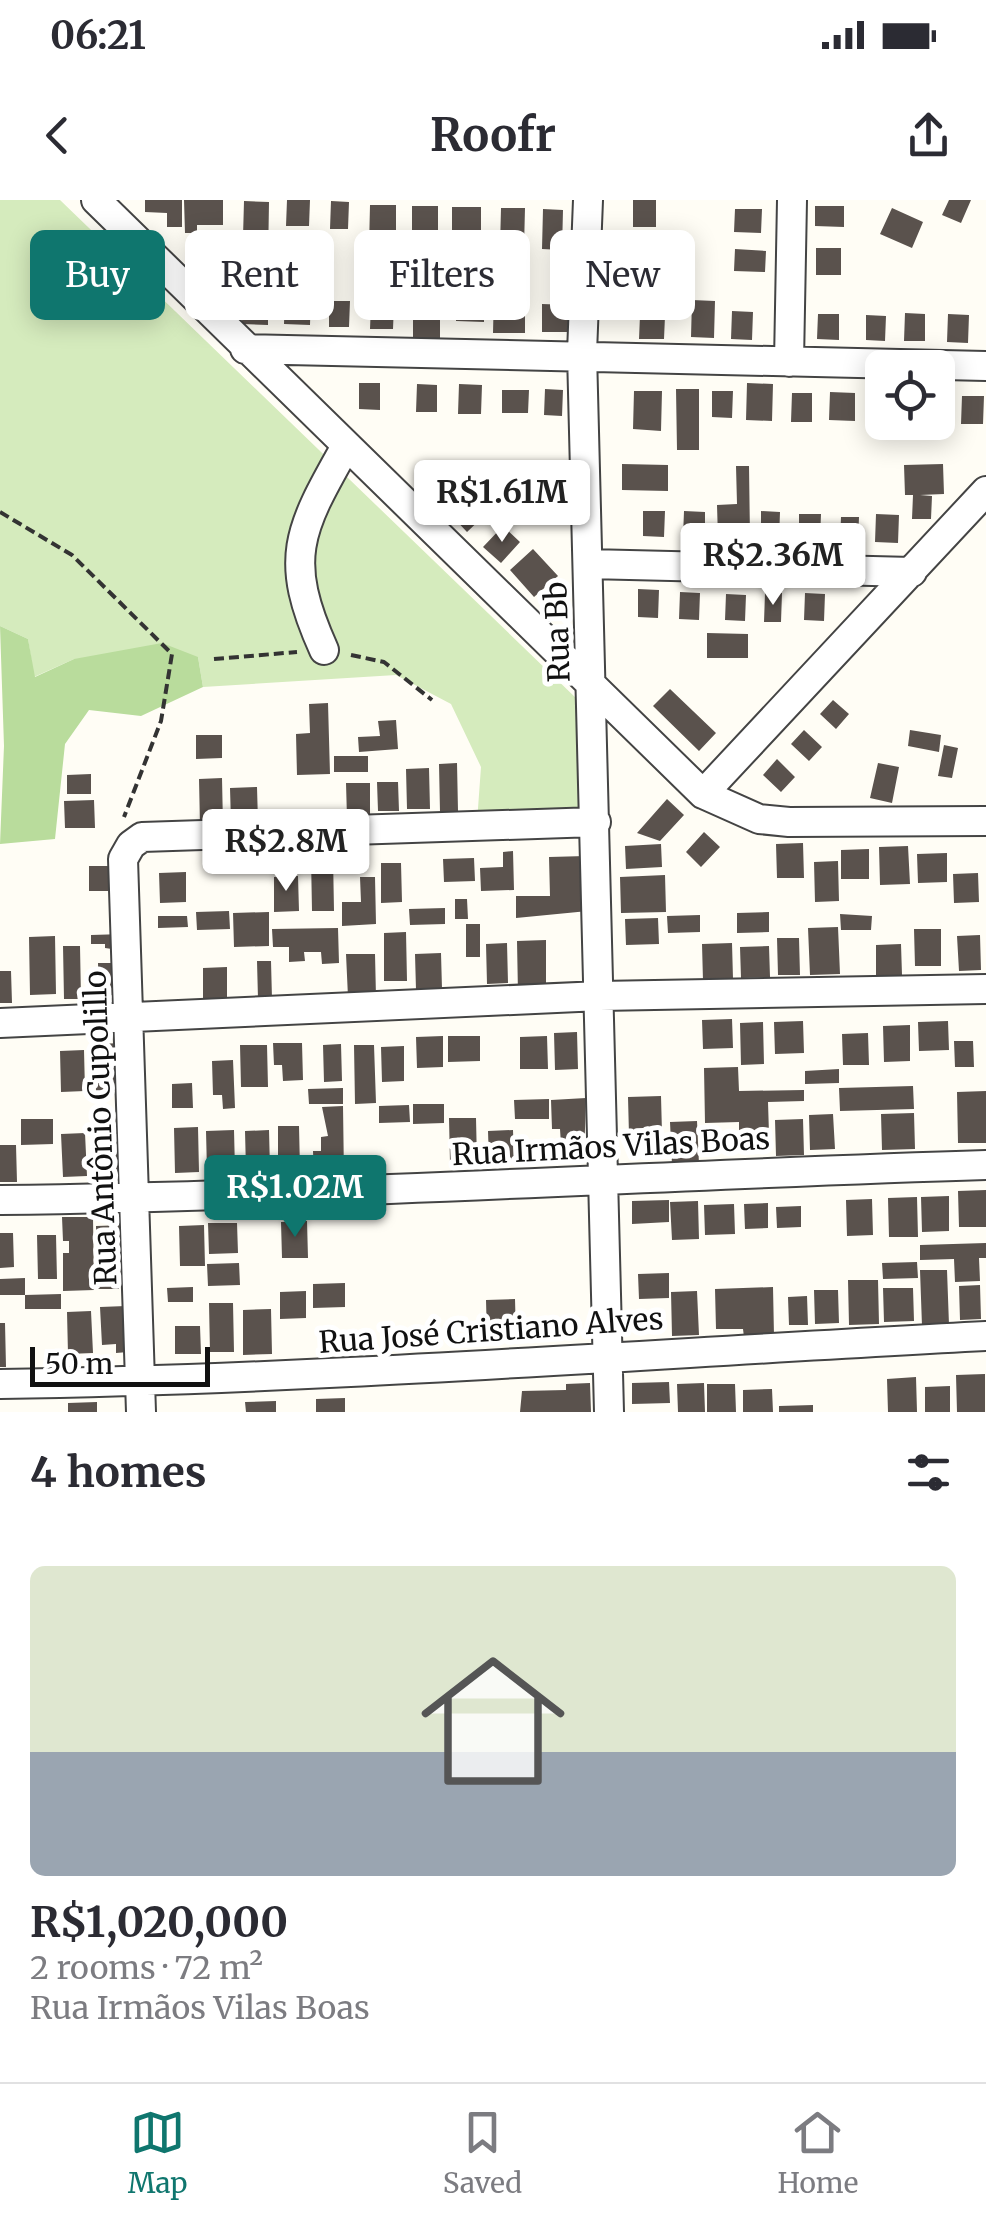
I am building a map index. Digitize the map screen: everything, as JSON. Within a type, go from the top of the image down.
[{"type":"street","points":[[96,200],[344,448],[703,794],[760,819],[822,826],[986,821]]},
{"type":"street","name":"Rua Bb","points":[[588,200],[582,353],[609,1412]]},
{"type":"street","points":[[789,362],[792,200]]},
{"type":"street","points":[[245,349],[582,353],[986,366]]},
{"type":"street","points":[[324,650],[299,585],[299,550],[311,508],[344,448]]},
{"type":"street","points":[[703,794],[986,491]]},
{"type":"street","points":[[588,564],[912,572]]},
{"type":"street","points":[[131,845],[142,838],[596,822]]},
{"type":"street","name":"Rua Antônio Cupolillo","points":[[131,845],[123,859],[132,1019],[141,1412]]},
{"type":"street","points":[[0,1024],[600,996],[986,989]]},
{"type":"street","name":"Rua Irmãos Vilas Boas","points":[[0,1200],[360,1192],[604,1176],[986,1165]]},
{"type":"street","name":"Rua José Cristiano Alves","points":[[0,1384],[361,1374],[609,1355],[986,1336]]},
{"type":"path","points":[[0,512],[72,555],[172,654],[161,721],[122,823],[131,845]]},
{"type":"green space","points":[[0,200],[60,200],[91,230],[30,230],[30,320],[165,320],[165,301],[577,699],[578,816],[477,822],[481,767],[451,704],[396,675],[203,687],[198,657],[74,659],[34,677],[28,639],[0,626]]},
{"type":"green space","points":[[0,626],[28,639],[35,677],[74,659],[162,643],[198,657],[203,687],[141,716],[89,710],[65,744],[55,839],[0,844],[4,746]]},
{"type":"building","points":[[145,200],[182,200],[182,227],[167,227],[167,213],[145,212]]},
{"type":"building","points":[[184,200],[223,200],[223,225],[197,225],[197,230],[185,233]]},
{"type":"building","points":[[287,200],[310,200],[309,226],[286,226]]},
{"type":"building","points":[[633,200],[656,200],[656,227],[633,227]]},
{"type":"building","points":[[949,200],[971,200],[961,223],[942,215]]},
{"type":"building","points":[[244,201],[269,202],[269,230],[243,230]]},
{"type":"building","points":[[331,201],[349,202],[348,229],[330,229]]},
{"type":"building","points":[[370,205],[396,205],[396,230],[369,230]]},
{"type":"building","points":[[412,206],[438,206],[438,230],[412,230]]},
{"type":"building","points":[[815,206],[844,206],[844,227],[815,226]]},
{"type":"building","points":[[452,207],[481,207],[481,230],[452,230]]},
{"type":"building","points":[[501,208],[525,208],[524,230],[500,230]]},
{"type":"building","points":[[892,208],[923,222],[912,248],[880,234]]},
{"type":"building","points":[[543,209],[563,210],[562,230],[550,230],[550,249],[542,249]]},
{"type":"building","points":[[735,209],[762,209],[761,233],[734,232]]},
{"type":"building","points":[[816,248],[841,248],[841,275],[816,275]]},
{"type":"building","points":[[735,249],[766,251],[765,272],[734,271]]},
{"type":"building","points":[[695,300],[715,301],[714,338],[691,337]]},
{"type":"building","points":[[334,301],[350,301],[349,327],[329,327],[329,320],[334,320]]},
{"type":"building","points":[[542,304],[550,304],[550,320],[568,320],[568,332],[542,332]]},
{"type":"building","points":[[732,311],[753,312],[752,340],[731,339]]},
{"type":"building","points":[[905,313],[925,314],[925,341],[904,341]]},
{"type":"building","points":[[818,314],[839,314],[839,340],[817,339]]},
{"type":"building","points":[[948,314],[969,315],[968,343],[947,342]]},
{"type":"building","points":[[866,315],[886,316],[885,341],[866,340]]},
{"type":"building","points":[[242,320],[268,320],[268,325],[242,324]]},
{"type":"building","points":[[284,320],[310,320],[310,325],[284,324]]},
{"type":"building","points":[[370,320],[393,320],[393,329],[370,329]]},
{"type":"building","points":[[413,320],[440,320],[440,341],[413,340]]},
{"type":"building","points":[[493,320],[525,320],[525,333],[493,333]]},
{"type":"building","points":[[640,320],[665,320],[664,339],[639,339]]},
{"type":"building","points":[[359,383],[380,383],[380,410],[359,409]]},
{"type":"building","points":[[747,383],[773,384],[772,421],[746,420]]},
{"type":"building","points":[[417,384],[437,385],[437,412],[416,412]]},
{"type":"building","points":[[459,384],[482,385],[481,414],[458,414]]},
{"type":"building","points":[[545,389],[563,390],[562,416],[544,415]]},
{"type":"building","points":[[676,389],[699,389],[699,450],[677,450]]},
{"type":"building","points":[[502,390],[529,390],[528,413],[502,413]]},
{"type":"building","points":[[634,391],[662,391],[661,431],[633,429]]},
{"type":"building","points":[[712,391],[733,391],[732,418],[712,417]]},
{"type":"building","points":[[830,392],[855,393],[855,421],[829,420]]},
{"type":"building","points":[[792,393],[812,393],[812,422],[791,422]]},
{"type":"building","points":[[962,396],[984,396],[983,424],[961,424]]},
{"type":"building","points":[[622,464],[668,465],[668,491],[622,490]]},
{"type":"building","points":[[943,464],[944,494],[920,495],[932,496],[931,519],[912,519],[913,495],[905,495],[904,465]]},
{"type":"building","points":[[736,466],[749,466],[750,537],[718,538],[717,505],[737,504]]},
{"type":"building","points":[[470,497],[486,514],[467,532],[451,515]]},
{"type":"building","points":[[643,511],[665,511],[664,537],[643,536]]},
{"type":"building","points":[[684,511],[705,512],[705,538],[683,537]]},
{"type":"building","points":[[761,511],[780,512],[779,540],[761,540]]},
{"type":"building","points":[[799,514],[821,514],[820,541],[799,540]]},
{"type":"building","points":[[876,514],[899,515],[898,543],[875,542]]},
{"type":"building","points":[[841,517],[859,517],[858,542],[840,542]]},
{"type":"building","points":[[503,526],[520,542],[501,563],[483,547]]},
{"type":"building","points":[[533,549],[558,576],[534,597],[510,570]]},
{"type":"building","points":[[638,589],[659,590],[658,618],[638,617]]},
{"type":"building","points":[[680,592],[700,593],[699,620],[679,619]]},
{"type":"building","points":[[765,593],[782,593],[781,622],[764,622]]},
{"type":"building","points":[[805,593],[825,594],[824,621],[804,620]]},
{"type":"building","points":[[726,594],[746,595],[745,621],[725,620]]},
{"type":"building","points":[[707,633],[748,634],[748,658],[707,658]]},
{"type":"building","points":[[670,689],[716,733],[699,751],[653,706]]},
{"type":"building","points":[[833,700],[849,714],[836,729],[820,714]]},
{"type":"building","points":[[328,703],[330,774],[297,775],[296,734],[310,733],[309,704]]},
{"type":"building","points":[[396,720],[398,749],[359,752],[358,737],[380,736],[378,721]]},
{"type":"building","points":[[804,730],[822,747],[809,761],[791,744]]},
{"type":"building","points":[[910,730],[941,735],[939,752],[908,746]]},
{"type":"building","points":[[196,735],[222,735],[222,758],[196,759]]},
{"type":"building","points":[[944,745],[958,748],[952,778],[938,776]]},
{"type":"building","points":[[334,756],[368,756],[368,772],[334,772]]},
{"type":"building","points":[[777,759],[795,777],[781,792],[763,775]]},
{"type":"building","points":[[457,763],[458,811],[440,812],[439,764]]},
{"type":"building","points":[[878,763],[899,767],[892,803],[870,798]]},
{"type":"building","points":[[429,768],[430,809],[407,809],[406,769]]},
{"type":"building","points":[[91,774],[91,794],[67,794],[67,775]]},
{"type":"building","points":[[222,778],[223,825],[200,826],[199,779]]},
{"type":"building","points":[[377,782],[398,782],[399,811],[378,811]]},
{"type":"building","points":[[346,783],[370,783],[370,817],[347,818]]},
{"type":"building","points":[[257,787],[258,822],[231,822],[230,788]]},
{"type":"building","points":[[667,799],[684,815],[660,841],[637,833]]},
{"type":"building","points":[[94,800],[95,828],[65,828],[64,801]]},
{"type":"building","points":[[299,810],[331,810],[331,824],[299,825]]},
{"type":"building","points":[[704,832],[720,847],[701,867],[686,852]]},
{"type":"building","points":[[803,843],[804,878],[777,878],[776,844]]},
{"type":"building","points":[[661,844],[662,867],[626,869],[625,846]]},
{"type":"building","points":[[908,846],[910,884],[880,885],[879,847]]},
{"type":"building","points":[[869,849],[869,879],[841,879],[841,850]]},
{"type":"building","points":[[513,851],[514,890],[481,891],[480,868],[503,867],[503,852]]},
{"type":"building","points":[[947,853],[947,882],[918,883],[917,854]]},
{"type":"building","points":[[333,856],[334,911],[312,911],[311,857]]},
{"type":"building","points":[[586,856],[588,911],[516,918],[516,896],[550,896],[549,857]]},
{"type":"building","points":[[474,858],[475,881],[444,882],[443,859]]},
{"type":"building","points":[[838,861],[839,901],[815,902],[814,862]]},
{"type":"building","points":[[381,863],[401,863],[402,902],[381,903]]},
{"type":"building","points":[[89,866],[116,866],[117,891],[89,891]]},
{"type":"building","points":[[186,872],[186,902],[160,903],[159,873]]},
{"type":"building","points":[[978,873],[979,902],[954,903],[953,874]]},
{"type":"building","points":[[665,875],[666,912],[621,913],[620,877]]},
{"type":"building","points":[[298,876],[299,911],[274,912],[274,877]]},
{"type":"building","points":[[360,877],[375,877],[376,924],[342,926],[342,902],[361,902]]},
{"type":"building","points":[[455,899],[467,899],[468,919],[455,919]]},
{"type":"building","points":[[445,908],[445,924],[410,925],[409,909]]},
{"type":"building","points":[[229,911],[230,929],[197,930],[196,912]]},
{"type":"building","points":[[269,912],[269,946],[234,947],[233,913]]},
{"type":"building","points":[[769,912],[769,932],[737,933],[737,913]]},
{"type":"building","points":[[840,914],[872,916],[871,930],[841,930]]},
{"type":"building","points":[[700,915],[700,932],[668,933],[667,916]]},
{"type":"building","points":[[158,916],[187,916],[188,927],[158,928]]},
{"type":"building","points":[[658,918],[659,944],[626,945],[625,919]]},
{"type":"building","points":[[466,924],[480,924],[480,957],[466,957]]},
{"type":"building","points":[[838,927],[840,974],[810,975],[808,928]]},
{"type":"building","points":[[338,928],[339,963],[322,964],[321,952],[304,952],[305,961],[289,962],[289,947],[273,947],[272,929]]},
{"type":"building","points":[[914,929],[941,929],[941,966],[915,966]]},
{"type":"building","points":[[406,932],[407,981],[384,981],[384,933]]},
{"type":"building","points":[[124,934],[124,957],[112,957],[112,949],[105,948],[105,944],[91,944],[91,935]]},
{"type":"building","points":[[980,935],[981,970],[959,971],[957,936]]},
{"type":"building","points":[[55,936],[56,994],[30,995],[29,937]]},
{"type":"building","points":[[777,938],[799,938],[800,975],[778,975]]},
{"type":"building","points":[[546,940],[546,993],[518,994],[517,941]]},
{"type":"building","points":[[507,943],[508,983],[487,984],[486,944]]},
{"type":"building","points":[[732,943],[733,979],[703,981],[702,944]]},
{"type":"building","points":[[901,944],[902,975],[876,976],[876,945]]},
{"type":"building","points":[[63,946],[80,946],[81,999],[64,999]]},
{"type":"building","points":[[769,946],[770,977],[741,978],[740,947]]},
{"type":"building","points":[[441,953],[442,989],[416,990],[415,954]]},
{"type":"building","points":[[346,954],[375,954],[376,997],[348,997]]},
{"type":"building","points":[[257,961],[271,961],[272,999],[258,999]]},
{"type":"building","points":[[98,963],[124,963],[125,995],[99,995]]},
{"type":"building","points":[[227,967],[227,1001],[203,1001],[203,968]]},
{"type":"building","points":[[0,971],[11,971],[12,1003],[0,1003]]},
{"type":"building","points":[[732,1019],[733,1048],[703,1049],[702,1020]]},
{"type":"building","points":[[803,1021],[804,1053],[775,1054],[774,1022]]},
{"type":"building","points":[[948,1021],[949,1050],[919,1051],[918,1022]]},
{"type":"building","points":[[763,1022],[764,1064],[741,1065],[740,1023]]},
{"type":"building","points":[[910,1025],[910,1061],[884,1062],[883,1026]]},
{"type":"building","points":[[577,1032],[578,1069],[555,1070],[554,1033]]},
{"type":"building","points":[[868,1033],[869,1065],[843,1065],[842,1034]]},
{"type":"building","points":[[443,1036],[443,1067],[417,1068],[416,1037]]},
{"type":"building","points":[[448,1036],[480,1036],[480,1061],[448,1062]]},
{"type":"building","points":[[547,1036],[548,1069],[520,1069],[520,1037]]},
{"type":"building","points":[[954,1041],[973,1041],[974,1067],[955,1067]]},
{"type":"building","points":[[123,1043],[124,1091],[96,1091],[95,1044]]},
{"type":"building","points":[[273,1043],[302,1043],[303,1080],[283,1081],[282,1065],[274,1065]]},
{"type":"building","points":[[341,1044],[342,1081],[324,1082],[323,1045]]},
{"type":"building","points":[[240,1045],[267,1045],[268,1087],[241,1087]]},
{"type":"building","points":[[354,1045],[374,1045],[376,1103],[355,1104]]},
{"type":"building","points":[[404,1046],[404,1081],[382,1082],[381,1047]]},
{"type":"building","points":[[84,1050],[85,1091],[61,1092],[60,1051]]},
{"type":"building","points":[[233,1060],[235,1108],[223,1109],[222,1095],[213,1095],[212,1061]]},
{"type":"building","points":[[738,1067],[739,1091],[804,1090],[804,1101],[768,1102],[769,1134],[739,1135],[739,1122],[705,1123],[704,1068]]},
{"type":"building","points":[[839,1069],[839,1083],[805,1084],[805,1071]]},
{"type":"building","points":[[192,1083],[193,1108],[172,1108],[172,1084]]},
{"type":"building","points":[[913,1086],[914,1109],[840,1111],[839,1088]]},
{"type":"building","points":[[343,1088],[343,1104],[309,1104],[308,1089]]},
{"type":"building","points":[[986,1091],[986,1143],[958,1143],[957,1092]]},
{"type":"building","points":[[661,1096],[662,1133],[629,1135],[628,1097]]},
{"type":"building","points":[[586,1098],[584,1159],[562,1160],[560,1129],[552,1129],[551,1100]]},
{"type":"building","points":[[549,1099],[549,1119],[515,1119],[514,1100]]},
{"type":"building","points":[[413,1104],[444,1104],[444,1123],[413,1124]]},
{"type":"building","points":[[409,1105],[410,1122],[379,1123],[379,1106]]},
{"type":"building","points":[[343,1106],[344,1177],[314,1178],[313,1151],[321,1151],[321,1137],[328,1136],[322,1107]]},
{"type":"building","points":[[914,1113],[915,1149],[882,1150],[881,1114]]},
{"type":"building","points":[[833,1114],[835,1149],[810,1150],[809,1115]]},
{"type":"building","points":[[449,1118],[476,1118],[477,1162],[450,1163]]},
{"type":"building","points":[[21,1119],[53,1119],[53,1144],[21,1145]]},
{"type":"building","points":[[803,1119],[804,1155],[776,1156],[775,1120]]},
{"type":"building","points":[[697,1121],[699,1164],[672,1165],[670,1122]]},
{"type":"building","points":[[278,1126],[299,1126],[300,1169],[278,1169]]},
{"type":"building","points":[[198,1127],[199,1172],[175,1173],[174,1128]]},
{"type":"building","points":[[234,1130],[235,1170],[207,1171],[206,1131]]},
{"type":"building","points":[[269,1130],[270,1169],[246,1170],[245,1131]]},
{"type":"building","points":[[513,1130],[514,1161],[489,1162],[488,1131]]},
{"type":"building","points":[[85,1133],[87,1176],[63,1177],[61,1134]]},
{"type":"building","points":[[123,1134],[124,1169],[103,1170],[102,1135]]},
{"type":"building","points":[[0,1145],[16,1145],[17,1182],[0,1182]]},
{"type":"building","points":[[986,1190],[986,1227],[959,1227],[958,1191]]},
{"type":"building","points":[[949,1196],[949,1231],[922,1232],[921,1197]]},
{"type":"building","points":[[917,1197],[918,1237],[889,1237],[888,1198]]},
{"type":"building","points":[[872,1199],[873,1235],[847,1236],[846,1200]]},
{"type":"building","points":[[669,1200],[669,1222],[632,1224],[632,1201]]},
{"type":"building","points":[[698,1201],[699,1239],[672,1240],[670,1202]]},
{"type":"building","points":[[768,1203],[768,1228],[745,1229],[744,1204]]},
{"type":"building","points":[[734,1204],[735,1234],[705,1235],[704,1205]]},
{"type":"building","points":[[801,1206],[801,1227],[777,1228],[776,1207]]},
{"type":"building","points":[[62,1217],[93,1217],[94,1290],[63,1291],[63,1253],[69,1253],[69,1241],[63,1241]]},
{"type":"building","points":[[307,1221],[308,1258],[282,1258],[281,1222]]},
{"type":"building","points":[[208,1223],[237,1223],[238,1253],[209,1254]]},
{"type":"building","points":[[126,1225],[127,1260],[97,1261],[96,1226]]},
{"type":"building","points":[[204,1225],[205,1266],[180,1266],[179,1226]]},
{"type":"building","points":[[0,1233],[13,1233],[14,1267],[0,1268]]},
{"type":"building","points":[[37,1235],[56,1235],[57,1279],[38,1279]]},
{"type":"building","points":[[986,1243],[986,1258],[979,1258],[980,1281],[955,1282],[954,1259],[920,1260],[920,1245]]},
{"type":"building","points":[[917,1262],[918,1278],[883,1279],[882,1263]]},
{"type":"building","points":[[239,1263],[240,1285],[208,1286],[207,1264]]},
{"type":"building","points":[[96,1265],[118,1265],[119,1289],[97,1289]]},
{"type":"building","points":[[920,1270],[947,1270],[949,1325],[922,1326]]},
{"type":"building","points":[[669,1273],[669,1298],[639,1299],[638,1274]]},
{"type":"building","points":[[25,1278],[25,1295],[0,1295],[0,1279]]},
{"type":"building","points":[[848,1280],[878,1280],[879,1324],[849,1325]]},
{"type":"building","points":[[345,1283],[345,1307],[313,1308],[313,1284]]},
{"type":"building","points":[[980,1285],[981,1319],[960,1320],[959,1286]]},
{"type":"building","points":[[193,1287],[193,1302],[168,1302],[167,1288]]},
{"type":"building","points":[[773,1287],[774,1336],[744,1337],[743,1329],[716,1329],[715,1289]]},
{"type":"building","points":[[883,1288],[913,1288],[914,1321],[884,1322]]},
{"type":"building","points":[[814,1290],[838,1290],[839,1323],[815,1324]]},
{"type":"building","points":[[306,1291],[306,1318],[280,1319],[280,1292]]},
{"type":"building","points":[[697,1291],[699,1335],[672,1336],[671,1292]]},
{"type":"building","points":[[61,1294],[61,1309],[25,1309],[25,1295]]},
{"type":"building","points":[[807,1296],[808,1325],[789,1325],[788,1297]]},
{"type":"building","points":[[515,1299],[516,1337],[487,1338],[486,1300]]},
{"type":"building","points":[[209,1303],[233,1303],[234,1352],[210,1352]]},
{"type":"building","points":[[126,1306],[128,1352],[116,1353],[116,1344],[102,1345],[100,1307]]},
{"type":"building","points":[[271,1309],[272,1354],[243,1355],[243,1310]]},
{"type":"building","points":[[91,1311],[93,1353],[68,1354],[67,1312]]},
{"type":"building","points":[[0,1323],[5,1323],[6,1367],[0,1367]]},
{"type":"building","points":[[175,1326],[200,1326],[201,1354],[175,1354]]},
{"type":"building","points":[[985,1374],[985,1412],[957,1412],[956,1375]]},
{"type":"building","points":[[916,1377],[917,1412],[888,1412],[887,1379]]},
{"type":"building","points":[[669,1382],[670,1403],[632,1404],[632,1383]]},
{"type":"building","points":[[590,1383],[591,1412],[520,1412],[522,1391],[566,1390],[566,1384]]},
{"type":"building","points":[[704,1383],[705,1412],[678,1412],[677,1384]]},
{"type":"building","points":[[707,1384],[735,1384],[736,1412],[707,1412]]},
{"type":"building","points":[[950,1386],[950,1412],[925,1412],[925,1387]]},
{"type":"building","points":[[772,1389],[773,1412],[743,1412],[743,1390]]},
{"type":"building","points":[[345,1398],[345,1412],[316,1412],[316,1399]]},
{"type":"building","points":[[276,1401],[276,1412],[246,1412],[245,1402]]},
{"type":"building","points":[[97,1402],[97,1412],[68,1412],[68,1403]]},
{"type":"building","points":[[813,1405],[813,1412],[779,1412],[779,1406]]}]
